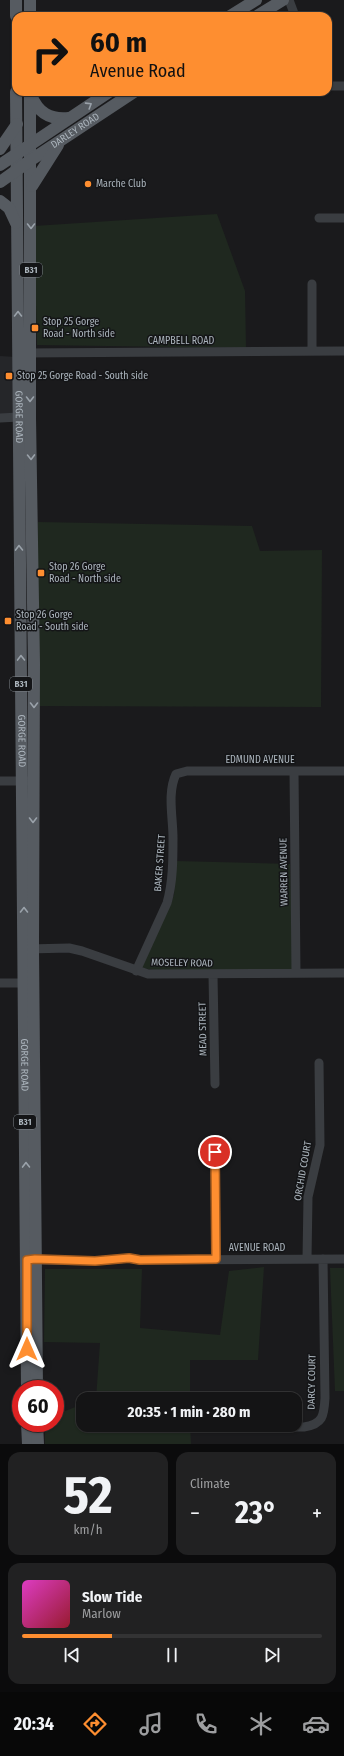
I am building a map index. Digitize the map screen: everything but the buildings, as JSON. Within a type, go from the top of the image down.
[{"type":"main road","points":[[16,0],[16,12]]},
{"type":"main road","points":[[30,0],[30,12]]},
{"type":"main road","points":[[236,12],[256,0]]},
{"type":"main road","points":[[264,12],[283,0]]},
{"type":"main road","name":"GORGE ROAD","points":[[16,96],[18,353],[32,503],[33,596],[28,781],[31,1260],[27,1380]]},
{"type":"main road","name":"GORGE ROAD","points":[[28,781],[20,587],[19,518],[24,418],[30,353],[31,96]]},
{"type":"main road","points":[[32,96],[34,103],[46,115],[55,118],[69,118]]},
{"type":"main road","name":"DARLEY ROAD","points":[[0,165],[103,96]]},
{"type":"main road","name":"DARLEY ROAD","points":[[0,182],[128,96]]},
{"type":"main road","points":[[0,150],[17,124]]},
{"type":"main road","points":[[31,187],[62,139]]},
{"type":"main road","points":[[0,201],[9,208],[14,215],[17,228]]},
{"type":"main road","points":[[19,518],[32,503]]},
{"type":"main road","points":[[20,587],[33,596]]},
{"type":"main road","name":"GORGE ROAD","points":[[31,1260],[37,1380]]},
{"type":"main road","points":[[27,1432],[28,1444]]},
{"type":"main road","points":[[37,1432],[38,1444]]},
{"type":"street","points":[[289,0],[294,12]]},
{"type":"street","points":[[332,86],[344,86]]},
{"type":"street","points":[[319,218],[344,218]]},
{"type":"street","points":[[312,284],[312,351]]},
{"type":"street","name":"CAMPBELL ROAD","points":[[18,353],[344,351]]},
{"type":"street","points":[[0,418],[24,418]]},
{"type":"street","name":"EDMUND AVENUE","points":[[176,774],[187,771],[344,771]]},
{"type":"street","name":"WARREN AVENUE","points":[[294,771],[296,973]]},
{"type":"street","name":"BAKER STREET","points":[[136,971],[167,903],[170,892],[173,839],[171,783],[176,774]]},
{"type":"street","points":[[0,781],[28,781]]},
{"type":"street","name":"MOSELEY ROAD","points":[[29,949],[69,948],[82,951],[136,971],[164,975],[344,973]]},
{"type":"street","name":"MEAD STREET","points":[[213,974],[215,1084]]},
{"type":"street","points":[[0,983],[29,983]]},
{"type":"street","name":"ORCHID COURT","points":[[307,1259],[308,1197],[320,1145],[319,1063]]},
{"type":"street","points":[[215,1152],[216,1259]]},
{"type":"street","name":"AVENUE ROAD","points":[[31,1260],[95,1261],[129,1258],[140,1260],[344,1259]]},
{"type":"street","name":"DARCY COURT","points":[[302,1427],[312,1426],[322,1418],[324,1412],[323,1259]]},
{"type":"shaded area","points":[[217,214],[245,291],[246,348],[37,345],[34,226]]},
{"type":"shaded area","points":[[0,356],[16,357],[15,415],[0,415]]},
{"type":"shaded area","points":[[38,522],[252,526],[260,551],[322,550],[321,707],[38,706]]},
{"type":"shaded area","points":[[176,861],[290,864],[293,969],[169,972],[141,968],[174,895]]},
{"type":"shaded area","points":[[264,1267],[258,1360],[190,1360],[190,1392],[96,1392],[100,1343],[44,1342],[45,1269],[142,1269],[140,1328],[220,1335],[229,1271]]},
{"type":"shaded area","points":[[330,1268],[344,1268],[344,1391],[335,1391]]},
{"type":"shaded area","points":[[76,1407],[76,1432],[190,1432],[191,1444],[45,1444],[45,1432],[64,1432],[64,1411]]},
{"type":"place","name":"Marche Club","points":[[88,184]]},
{"type":"place","name":"Stop 25 Gorge Road - North side","points":[[35,328]]},
{"type":"place","name":"Stop 25 Gorge Road - South side","points":[[9,376]]},
{"type":"place","name":"Stop 26 Gorge Road - North side","points":[[41,573]]},
{"type":"place","name":"Stop 26 Gorge Road - South side","points":[[8,621]]},
{"type":"route","points":[[27,1349],[27,1260],[107,1261],[122,1258],[140,1260],[216,1259],[215,1152]]}]
